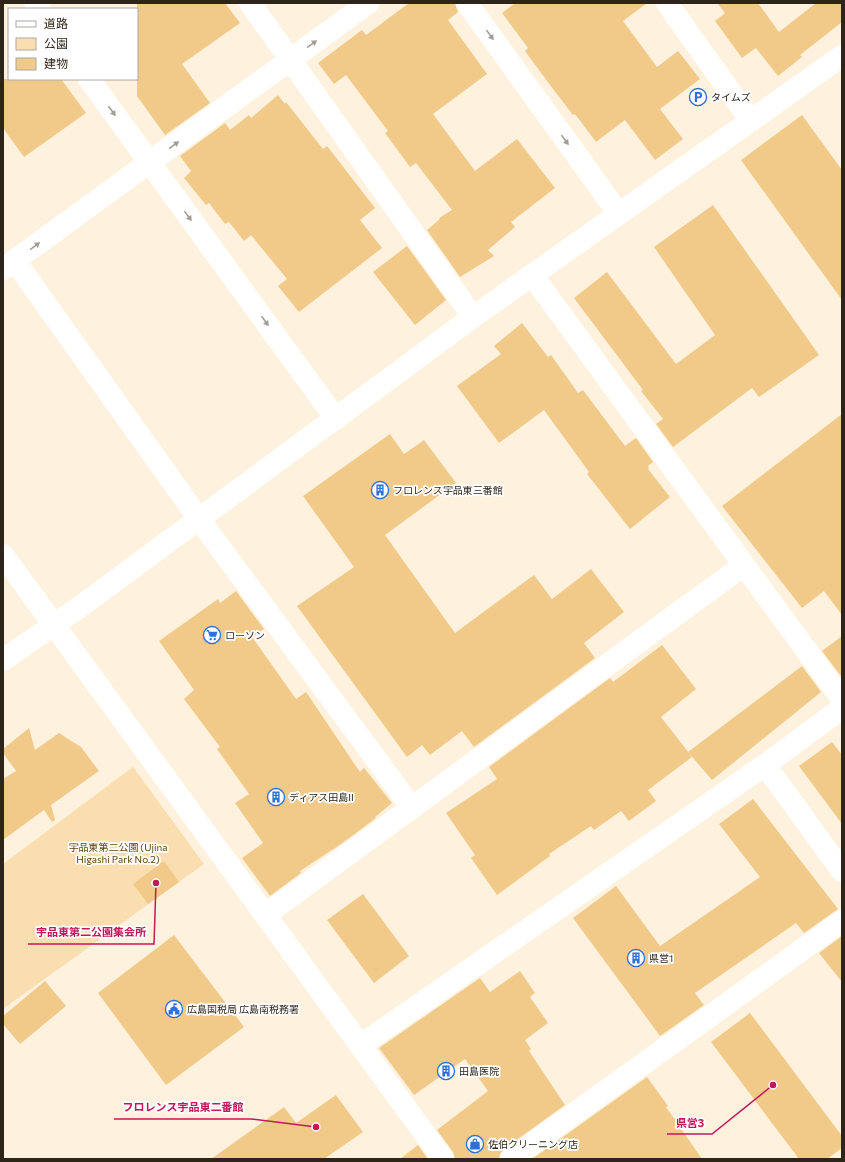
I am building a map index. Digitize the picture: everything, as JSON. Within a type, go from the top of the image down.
[{"type":"street","points":[[250,3],[474,317]]},
{"type":"street","points":[[368,3],[9,265],[412,808]]},
{"type":"street","points":[[467,3],[618,214]]},
{"type":"street","points":[[667,3],[751,120]]},
{"type":"street","points":[[3,660],[54,625],[532,275],[842,56]]},
{"type":"street","points":[[91,80],[149,163],[336,419]]},
{"type":"street","points":[[532,275],[842,699]]},
{"type":"street","points":[[3,555],[443,1159]]},
{"type":"street","points":[[266,915],[744,566]]},
{"type":"street","points":[[361,1045],[765,764],[842,708]]},
{"type":"street","points":[[765,764],[842,870]]},
{"type":"street","points":[[511,1159],[842,921]]},
{"type":"green space","name":"宇品東第二公園 (Ujina Higashi Park No.2)","points":[[133,767],[204,864],[3,1009],[3,864]]},
{"type":"building","points":[[137,3],[225,3],[240,23],[182,64],[210,103],[165,135],[137,96]]},
{"type":"building","points":[[409,3],[455,3],[458,12],[448,20],[487,74],[433,114],[475,171],[517,139],[555,188],[511,222],[515,227],[488,250],[494,256],[460,277],[427,230],[440,219],[439,218],[452,210],[416,163],[410,167],[385,133],[388,131],[346,75],[334,84],[318,63],[362,30],[366,35]]},
{"type":"building","points":[[515,3],[647,3],[623,21],[657,67],[678,51],[700,79],[660,109],[683,139],[655,160],[625,120],[596,142],[575,114],[573,115],[525,51],[528,48],[502,13]]},
{"type":"building","points":[[717,3],[758,3],[779,32],[816,3],[842,3],[842,22],[800,55],[802,57],[778,76],[756,48],[742,58],[715,21],[725,13]]},
{"type":"building","points":[[3,79],[62,80],[86,113],[24,157],[3,128]]},
{"type":"building","points":[[278,95],[285,104],[286,102],[323,149],[327,146],[375,208],[360,220],[382,248],[299,312],[278,286],[287,279],[251,235],[244,241],[229,222],[225,224],[209,203],[206,205],[184,178],[191,171],[180,156],[225,123],[230,130],[249,115],[251,118]]},
{"type":"building","points":[[802,115],[842,170],[842,300],[741,160]]},
{"type":"building","points":[[713,205],[819,355],[759,397],[752,388],[673,447],[656,424],[663,419],[574,298],[607,272],[676,364],[715,335],[654,247]]},
{"type":"building","points":[[407,246],[446,300],[415,325],[373,272]]},
{"type":"building","points":[[522,323],[548,357],[551,355],[578,393],[583,390],[625,446],[636,438],[653,462],[648,466],[648,469],[670,497],[630,529],[587,474],[589,472],[544,410],[499,443],[457,386],[501,354],[494,346]]},
{"type":"building","points":[[842,414],[842,615],[824,591],[802,608],[722,506]]},
{"type":"building","points":[[390,434],[404,454],[424,440],[456,483],[385,535],[455,633],[534,575],[552,599],[591,569],[624,612],[584,643],[595,658],[474,747],[462,731],[430,755],[422,745],[407,757],[297,606],[354,567],[303,496]]},
{"type":"building","points":[[236,591],[264,629],[252,637],[296,699],[306,692],[360,772],[364,768],[392,803],[375,817],[376,818],[341,844],[300,871],[301,873],[270,896],[242,858],[263,843],[235,803],[249,794],[217,749],[220,747],[184,699],[194,690],[159,641],[218,599],[220,603]]},
{"type":"building","points":[[842,636],[842,675],[841,676],[822,651]]},
{"type":"building","points":[[662,645],[696,689],[661,717],[692,757],[648,790],[656,801],[629,821],[621,811],[594,830],[591,826],[549,854],[550,856],[497,895],[471,858],[475,855],[446,813],[497,779],[489,767],[610,678],[613,682]]},
{"type":"building","points":[[802,666],[821,692],[712,780],[688,752]]},
{"type":"building","points":[[29,728],[35,750],[59,733],[81,747],[99,771],[51,805],[55,820],[52,822],[44,810],[3,840],[3,779],[16,771],[3,753],[3,749]]},
{"type":"building","points":[[832,742],[842,755],[842,824],[799,766]]},
{"type":"building","points":[[753,799],[838,909],[804,933],[796,923],[695,993],[704,1005],[660,1036],[573,918],[616,886],[660,946],[760,877],[719,824]]},
{"type":"building","points":[[164,861],[179,882],[148,904],[133,884]]},
{"type":"building","points":[[363,894],[409,956],[374,983],[327,920]]},
{"type":"building","points":[[174,935],[244,1027],[166,1085],[98,993]]},
{"type":"building","points":[[842,936],[842,982],[819,953]]},
{"type":"building","points":[[520,971],[535,993],[530,997],[548,1023],[525,1040],[531,1049],[529,1051],[565,1105],[504,1149],[500,1154],[499,1159],[455,1159],[453,1152],[437,1130],[488,1091],[465,1059],[414,1095],[379,1048],[480,978],[490,992]]},
{"type":"building","points":[[45,981],[66,1006],[20,1044],[3,1024],[3,1016]]},
{"type":"building","points":[[750,1013],[842,1136],[842,1148],[827,1159],[799,1159],[711,1042]]},
{"type":"building","points":[[647,1077],[668,1106],[666,1107],[702,1159],[532,1159]]},
{"type":"building","points":[[336,1095],[363,1132],[324,1159],[211,1159],[284,1107],[296,1123]]},
{"type":"building","points":[[418,1145],[428,1159],[400,1159]]},
{"type":"place","name":"タイムズ","points":[[698,97]]},
{"type":"place","name":"フロレンス宇品東三番館","points":[[380,490]]},
{"type":"place","name":"ローソン","points":[[212,635]]},
{"type":"place","name":"ディアス田島II","points":[[276,797]]},
{"type":"place","name":"宇品東第二公園集会所","points":[[156,883]]},
{"type":"place","name":"県営1","points":[[636,958]]},
{"type":"place","name":"広島国税局 広島南税務署","points":[[174,1009]]},
{"type":"place","name":"田島医院","points":[[446,1071]]},
{"type":"place","name":"県営3","points":[[773,1085]]},
{"type":"place","name":"フロレンス宇品東二番館","points":[[316,1127]]},
{"type":"place","name":"佐伯クリーニング店","points":[[475,1144]]}]
